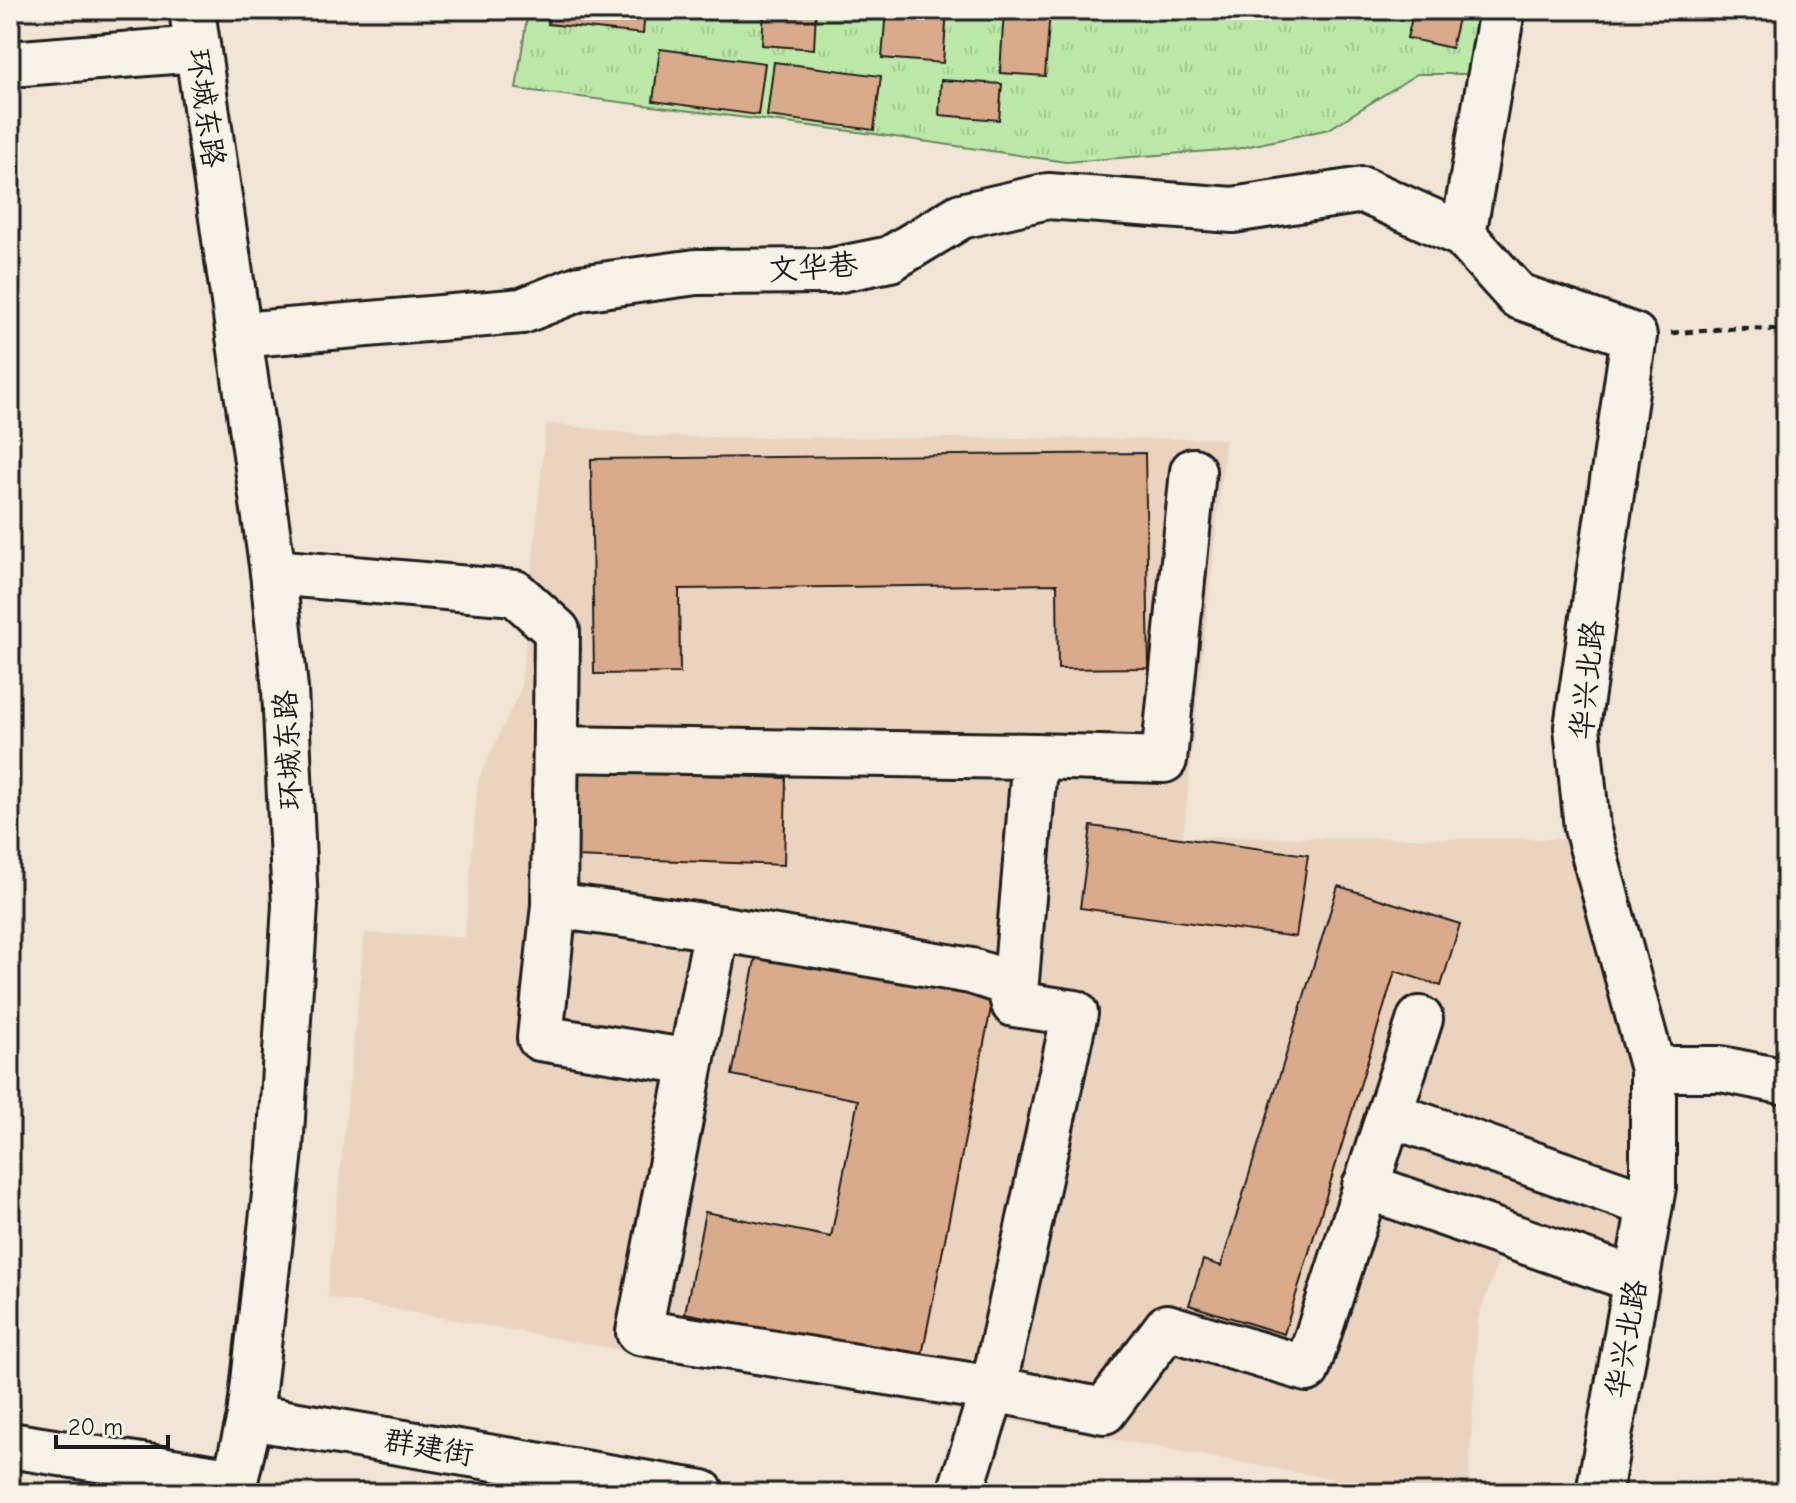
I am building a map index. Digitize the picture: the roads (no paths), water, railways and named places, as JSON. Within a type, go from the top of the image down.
[{"type":"street","points":[[1463,235],[1502,10]]},
{"type":"street","points":[[10,64],[195,29]]},
{"type":"street","name":"环城东路","points":[[195,29],[273,572],[285,689],[295,905],[280,1150],[250,1417],[234,1487]]},
{"type":"street","name":"文华巷","points":[[239,335],[522,311],[580,288],[696,272],[831,271],[890,259],[961,216],[1048,196],[1233,210],[1363,190],[1463,235]]},
{"type":"street","name":"华兴北路","points":[[1463,235],[1518,296],[1634,336],[1577,727],[1587,828],[1653,1069],[1653,1187],[1599,1493]]},
{"type":"street","points":[[556,749],[1164,760],[1193,471]]},
{"type":"street","points":[[273,572],[515,593],[557,631],[554,905],[540,1038],[691,1062]]},
{"type":"street","points":[[1014,1004],[1035,756]]},
{"type":"street","points":[[554,905],[717,928],[971,971],[1008,983],[1014,1004]]},
{"type":"street","points":[[717,928],[639,1332],[993,1389],[1104,1411],[1167,1327],[1307,1369],[1420,1019]]},
{"type":"street","points":[[960,1493],[993,1389],[1075,1013],[1014,1004]]},
{"type":"street","points":[[1653,1069],[1721,1069],[1786,1082]]},
{"type":"street","points":[[1389,1114],[1650,1205]]},
{"type":"street","points":[[1365,1186],[1637,1280]]},
{"type":"street","name":"群建街","points":[[250,1417],[702,1493]]},
{"type":"street","points":[[10,1445],[234,1487]]}]
